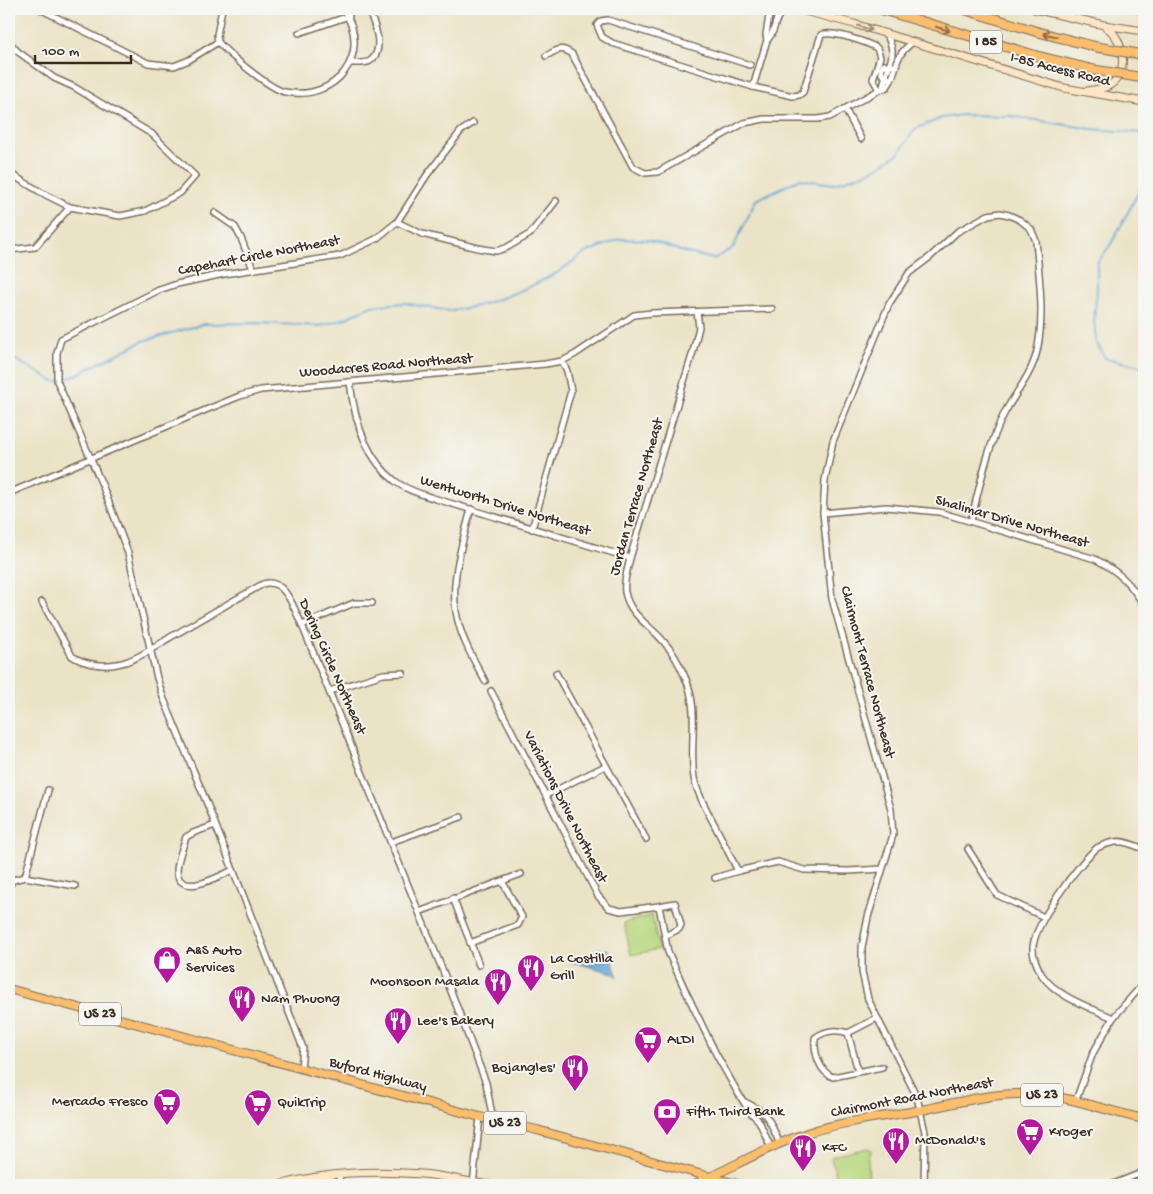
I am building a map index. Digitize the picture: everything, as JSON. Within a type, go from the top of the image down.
[{"type":"highway","name":"I 85","points":[[880,9],[1036,56],[1094,70],[1144,78]]},
{"type":"highway","name":"I 85","points":[[963,9],[1038,32],[1097,47],[1144,55]]},
{"type":"main road","name":"I-85 Access Road","points":[[797,9],[1079,92],[1144,102]]},
{"type":"main road","points":[[1034,9],[1104,25],[1144,31]]},
{"type":"main road","points":[[1079,92],[1096,90],[1109,85],[1120,72],[1122,63],[1120,45],[1116,35],[1104,25]]},
{"type":"main road","name":"Buford Highway","points":[[9,989],[480,1117],[537,1130],[740,1185]]},
{"type":"main road","name":"Clairmont Road Northeast","points":[[694,1185],[780,1144],[821,1129],[1001,1095],[1032,1094],[1076,1100],[1116,1113],[1144,1119]]},
{"type":"main road","points":[[278,1185],[323,1176],[365,1171],[421,1174],[473,1184],[490,1185]]},
{"type":"street","points":[[40,9],[148,63],[174,66],[189,60],[218,42]]},
{"type":"street","points":[[222,9],[217,34],[218,42],[231,56],[282,92],[300,94],[310,93],[324,87],[341,76],[350,63],[355,42],[355,32],[349,16],[343,9]]},
{"type":"street","points":[[350,63],[369,62],[374,58],[376,52],[377,29],[367,9]]},
{"type":"street","points":[[770,9],[772,25]]},
{"type":"street","points":[[753,87],[767,40],[766,35],[777,16],[784,9]]},
{"type":"street","points":[[299,33],[349,16]]},
{"type":"street","points":[[750,65],[608,20],[601,21],[597,25],[602,37],[612,43],[753,87],[793,96],[803,92],[820,38],[828,32],[869,43],[877,48],[880,57],[873,79],[881,89]]},
{"type":"street","points":[[887,35],[892,49],[892,66]]},
{"type":"street","points":[[9,42],[17,51],[54,78],[74,87],[152,134],[195,176],[180,193],[145,211],[120,216],[70,207],[9,173]]},
{"type":"street","points":[[546,56],[558,50],[566,49],[572,54],[634,167],[645,173],[658,172],[744,123],[764,119],[818,119],[830,117],[890,84],[888,78],[892,66],[901,52],[912,42]]},
{"type":"street","points":[[846,109],[861,139]]},
{"type":"street","name":"Capehart Circle Northeast","points":[[151,649],[128,553],[57,381],[57,354],[61,339],[159,290],[177,284],[253,269],[340,256],[376,239],[397,222],[427,175],[461,131],[473,123]]},
{"type":"street","points":[[397,222],[422,234],[478,248],[496,250],[506,248],[530,234],[556,201]]},
{"type":"street","points":[[9,250],[36,247],[70,207]]},
{"type":"street","points":[[216,213],[234,227],[241,238],[253,269]]},
{"type":"street","name":"Clairmont Terrace Northeast","points":[[924,1185],[925,1132],[921,1110],[916,1095],[868,999],[862,972],[862,947],[882,869],[893,835],[891,809],[832,599],[823,513],[826,480],[833,441],[889,304],[909,273],[957,232],[988,215],[1000,213],[1020,220],[1030,229],[1036,241],[1040,332],[1032,368],[1005,413],[987,459],[970,521]]},
{"type":"street","name":"Woodacres Road Northeast","points":[[9,493],[240,396],[268,389],[516,368],[562,361],[634,316],[652,313],[772,309]]},
{"type":"street","name":"Jordan Terrace Northeast","points":[[697,312],[699,327],[693,352],[630,558],[625,591],[629,604],[640,620],[664,641],[686,679],[694,713],[693,768],[695,781],[700,798],[738,870]]},
{"type":"street","points":[[532,529],[571,391],[567,371],[562,361]]},
{"type":"street","name":"Wentworth Drive Northeast","points":[[350,382],[355,416],[362,433],[375,460],[396,482],[410,490],[471,510],[630,558]]},
{"type":"street","name":"Shalimar Drive Northeast","points":[[823,513],[886,507],[939,512],[1095,559],[1113,568],[1138,595],[1144,606]]},
{"type":"street","points":[[471,510],[457,565],[455,594],[457,619],[473,659],[485,681]]},
{"type":"street","name":"Dering Circle Northeast","points":[[42,602],[72,656],[79,661],[87,663],[116,665],[151,649],[267,582],[280,586],[302,625],[419,912],[486,1083],[493,1120]]},
{"type":"street","points":[[302,625],[354,603],[372,603]]},
{"type":"street","points":[[151,649],[163,697],[304,1048],[301,1068]]},
{"type":"street","points":[[556,672],[646,839]]},
{"type":"street","points":[[330,691],[383,674],[403,673]]},
{"type":"street","name":"Variations Drive Northeast","points":[[490,691],[598,896],[609,908],[621,911],[659,906]]},
{"type":"street","points":[[546,795],[606,766]]},
{"type":"street","points":[[25,877],[48,790]]},
{"type":"street","points":[[391,842],[461,817]]},
{"type":"street","points":[[215,825],[186,837],[177,872],[183,883],[190,885],[202,883],[233,870]]},
{"type":"street","points":[[1113,1018],[1051,986],[1041,973],[1033,950],[1035,937],[1044,917],[1084,861],[1098,847],[1117,841],[1144,849]]},
{"type":"street","points":[[968,849],[997,895],[1044,917]]},
{"type":"street","points":[[714,878],[738,870],[778,862],[804,870],[849,871],[882,869]]},
{"type":"street","points":[[419,912],[521,874]]},
{"type":"street","points":[[9,886],[11,878],[25,877],[75,886]]},
{"type":"street","points":[[470,943],[518,925],[522,917],[502,881]]},
{"type":"street","points":[[453,898],[479,965]]},
{"type":"street","points":[[665,936],[679,929],[681,925],[675,903],[659,906],[668,952],[716,1054],[745,1102],[759,1121],[771,1148]]},
{"type":"street","points":[[1076,1100],[1093,1053],[1113,1018],[1144,983]]},
{"type":"street","points":[[877,1018],[848,1033],[839,1030],[820,1034],[815,1038],[814,1046],[822,1069],[827,1075],[833,1077],[882,1067]]},
{"type":"street","points":[[848,1033],[858,1071]]},
{"type":"street","points":[[745,1102],[767,1116],[780,1144]]},
{"type":"street","points":[[473,1184],[480,1117]]},
{"type":"street","points":[[1111,1185],[1144,1172]]},
{"type":"street","points":[[339,1175],[340,1185]]},
{"type":"green space","points":[[652,915],[659,949],[631,955],[624,923]]},
{"type":"green space","points":[[867,1148],[872,1151],[868,1155],[870,1185],[852,1185],[838,1181],[832,1156]]},
{"type":"water","points":[[600,949],[602,951],[608,949],[618,977],[612,973],[569,961]]},
{"type":"waterway","points":[[1121,9],[1142,17],[1144,25]]},
{"type":"waterway","points":[[1144,62],[1144,74]]},
{"type":"waterway","points":[[1143,99],[1144,81]]},
{"type":"waterway","points":[[1143,104],[1144,182],[1111,244],[1097,263],[1094,318],[1096,342],[1105,358],[1144,367]]},
{"type":"waterway","points":[[9,356],[55,382],[72,377],[143,341],[204,324],[258,323],[320,326],[344,319],[371,306],[404,303],[449,311],[477,306],[531,286],[557,273],[583,254],[620,239],[649,240],[687,253],[714,259],[733,248],[756,200],[800,179],[833,184],[861,175],[878,167],[899,153],[915,129],[942,118],[962,115],[1010,116],[1092,129],[1143,133]]},
{"type":"place","name":"A&S Auto Services","points":[[167,984]]},
{"type":"place","name":"La Costilla Grill","points":[[531,992]]},
{"type":"place","name":"Moonsoon Masala","points":[[498,1006]]},
{"type":"place","name":"Nam Phuong","points":[[242,1023]]},
{"type":"place","name":"Lee's Bakery","points":[[398,1045]]},
{"type":"place","name":"ALDI","points":[[648,1064]]},
{"type":"place","name":"Bojangles'","points":[[575,1092]]},
{"type":"place","name":"Mercado Fresco","points":[[167,1126]]},
{"type":"place","name":"QuikTrip","points":[[258,1127]]},
{"type":"place","name":"Fifth Third Bank","points":[[667,1136]]},
{"type":"place","name":"Kroger","points":[[1030,1156]]},
{"type":"place","name":"McDonald's","points":[[896,1165]]},
{"type":"place","name":"KFC","points":[[803,1172]]}]
